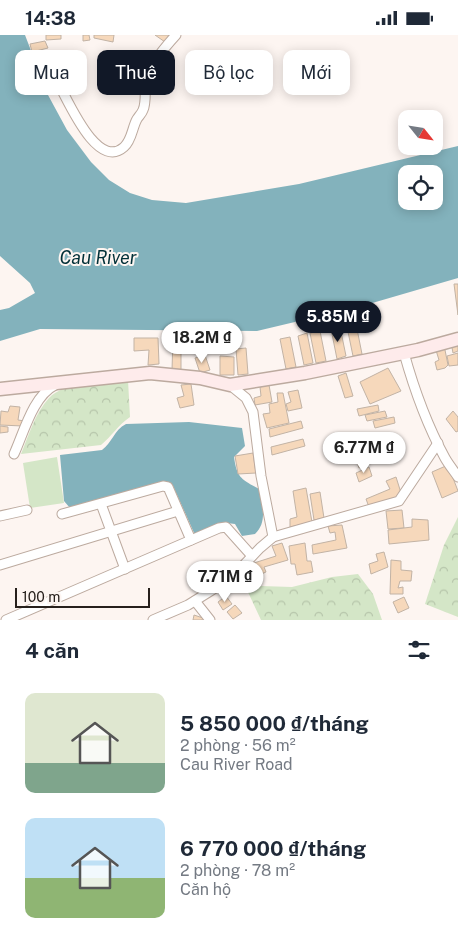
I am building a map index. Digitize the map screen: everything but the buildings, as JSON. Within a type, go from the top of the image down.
[{"type":"main road","points":[[0,389],[150,373],[230,385],[305,373],[404,353],[458,339]]},
{"type":"street","points":[[65,95],[95,145],[108,151],[117,152],[130,139],[137,119],[144,109],[146,79],[155,61],[176,35]]},
{"type":"street","points":[[404,353],[414,387],[438,443],[446,460],[458,477]]},
{"type":"street","points":[[14,454],[40,396],[49,388],[62,381]]},
{"type":"street","points":[[230,385],[246,398],[253,412],[261,476],[273,537]]},
{"type":"street","points":[[153,620],[195,601],[238,571],[273,537],[399,501],[438,443]]},
{"type":"street","points":[[62,514],[163,486],[168,487],[191,540]]},
{"type":"street","points":[[101,504],[125,569]]},
{"type":"street","points":[[0,516],[27,510]]},
{"type":"street","points":[[0,565],[178,511]]},
{"type":"street","points":[[6,620],[219,528],[226,527],[252,556]]},
{"type":"street","points":[[195,601],[210,620]]},
{"type":"green space","points":[[128,380],[130,417],[101,445],[21,454],[40,410],[49,398],[56,393],[64,389],[86,384]]},
{"type":"green space","points":[[57,457],[64,503],[30,508],[23,463]]},
{"type":"green space","points":[[458,517],[458,617],[425,604],[444,545]]},
{"type":"green space","points":[[358,574],[373,594],[382,620],[261,620],[247,590],[261,586],[292,587],[332,577]]},
{"type":"water","name":"Cau River","points":[[0,35],[25,35],[31,50],[15,50],[15,95],[48,95],[67,130],[91,162],[109,180],[130,193],[152,200],[186,203],[299,184],[420,155],[443,155],[443,150],[458,146],[458,278],[362,306],[257,331],[40,329],[0,341],[0,310],[9,308],[35,293],[30,283],[0,256]]},
{"type":"water","points":[[189,422],[242,428],[245,446],[234,457],[238,474],[248,483],[259,489],[263,518],[262,524],[255,534],[242,536],[235,524],[227,523],[195,535],[173,486],[164,483],[70,508],[64,501],[60,455],[102,450],[126,424]]}]
